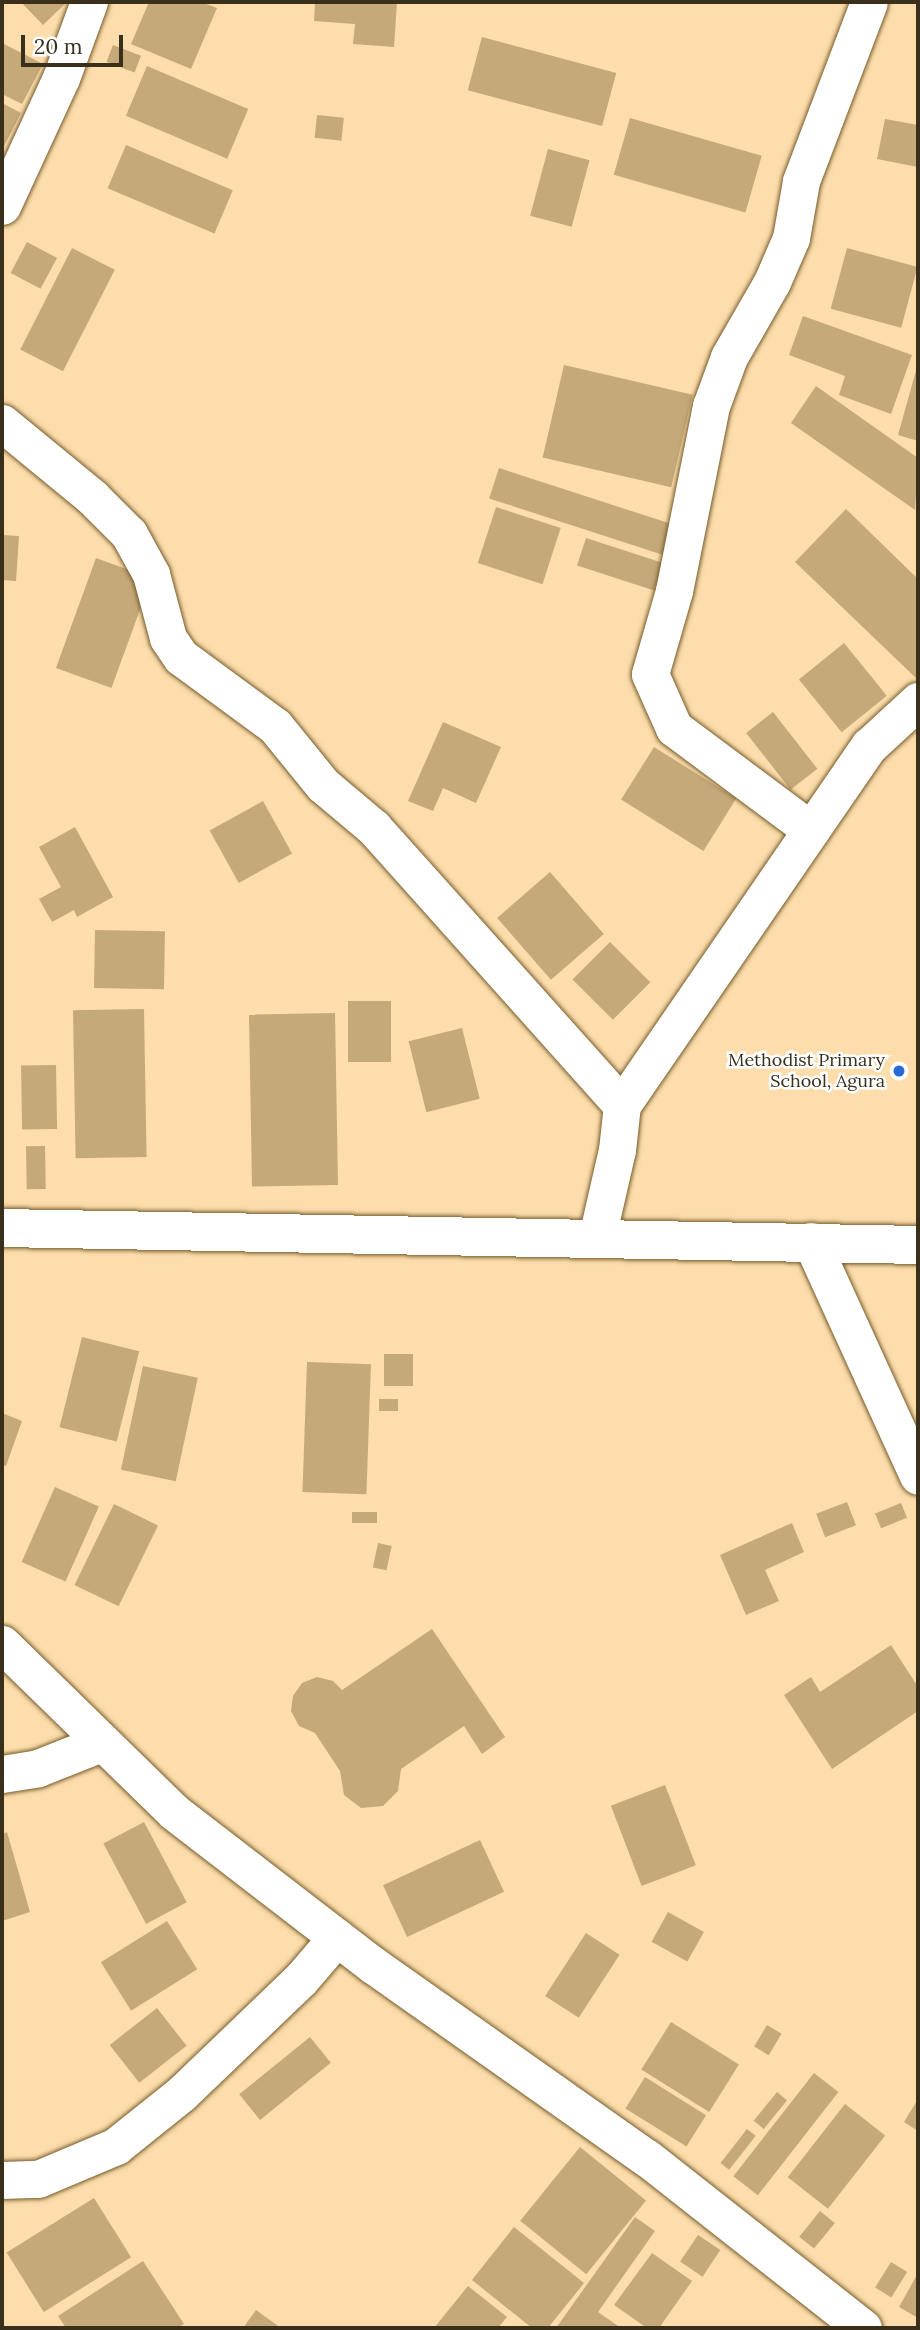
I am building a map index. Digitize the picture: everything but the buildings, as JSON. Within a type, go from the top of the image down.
[{"type":"street","points":[[2,206],[61,78],[89,2]]},
{"type":"street","points":[[810,830],[674,728],[659,703],[650,674],[674,591],[711,406],[729,357],[772,282],[791,238],[801,181],[869,2]]},
{"type":"street","points":[[2,424],[92,497],[129,534],[151,574],[168,638],[181,657],[275,726],[324,785],[374,828],[622,1105]]},
{"type":"street","points":[[597,1237],[617,1150],[622,1105],[869,746],[918,701]]},
{"type":"street","points":[[2,1228],[918,1245]]},
{"type":"street","points":[[811,1241],[918,1476]]},
{"type":"street","points":[[2,1644],[174,1812],[337,1937],[648,2158],[863,2328]]},
{"type":"street","points":[[2,1774],[38,1768],[101,1743]]},
{"type":"street","points":[[2,2179],[38,2179],[116,2146],[181,2094],[301,1979],[337,1937]]},
{"type":"place","name":"Methodist Primary School, Agura","points":[[899,1071]]}]
